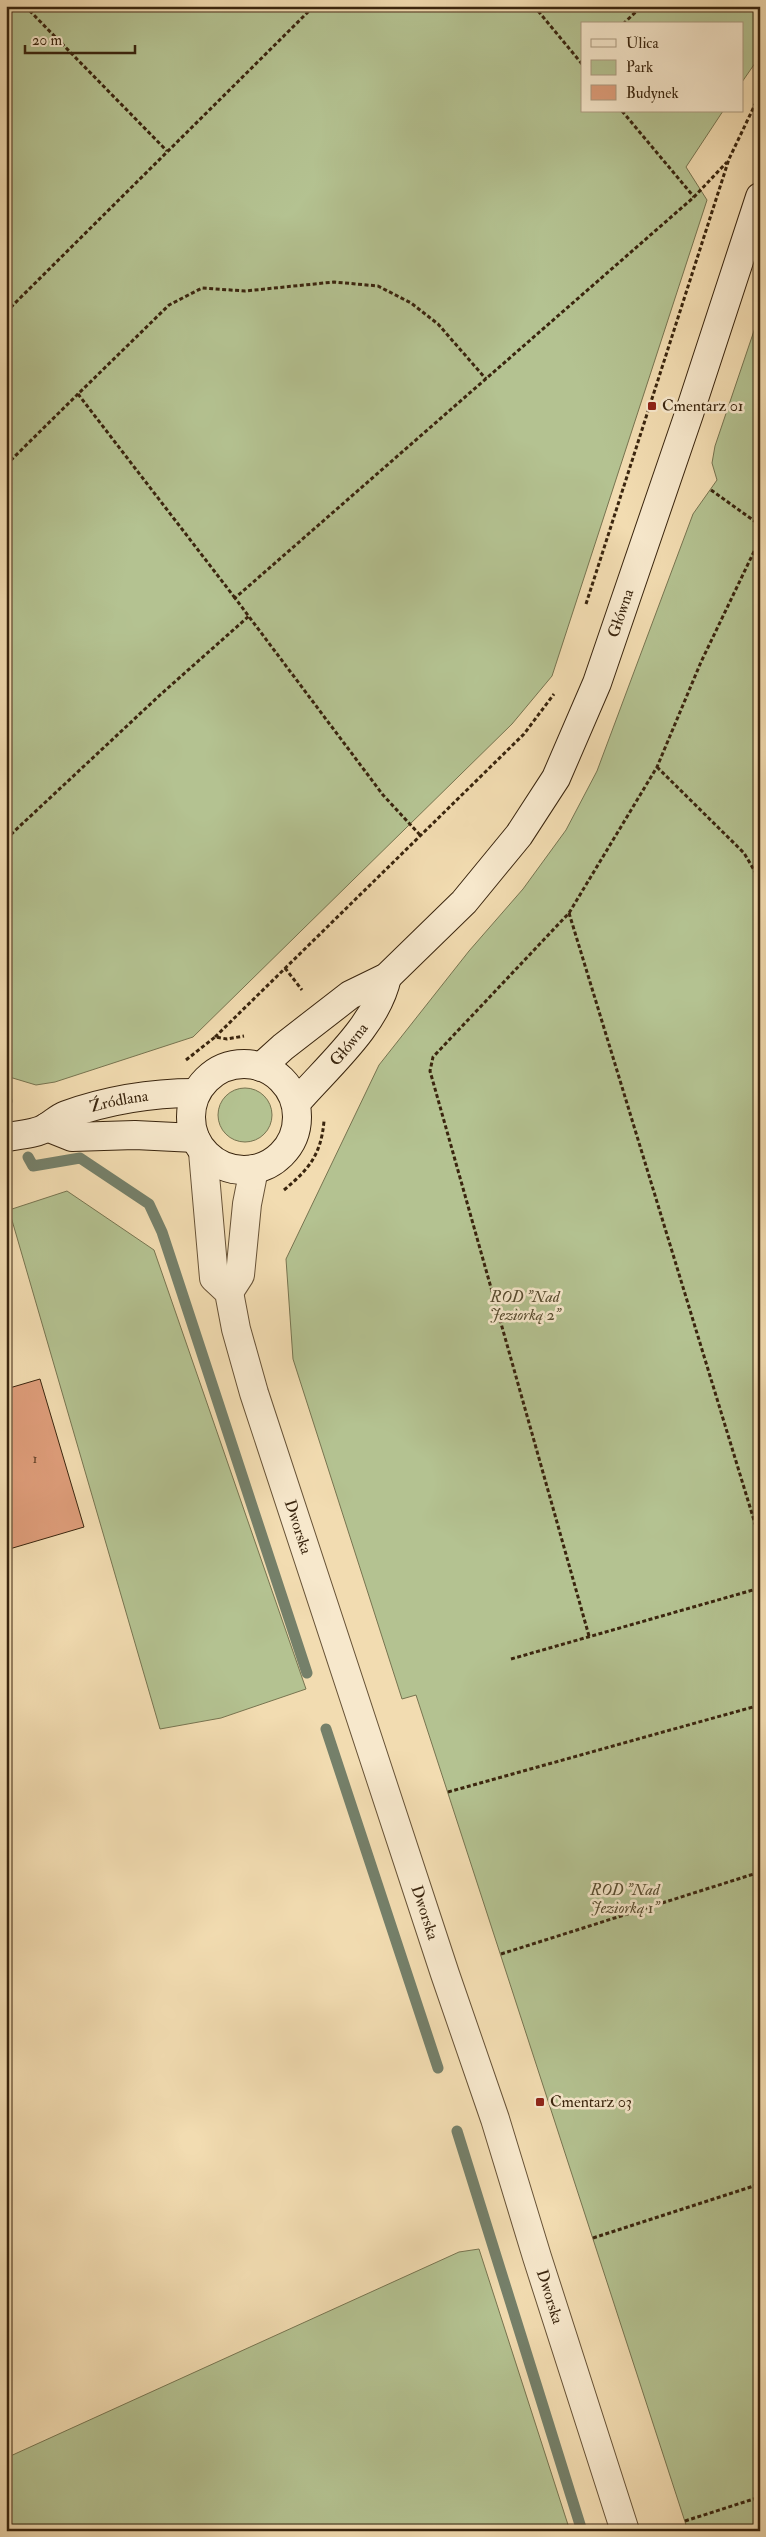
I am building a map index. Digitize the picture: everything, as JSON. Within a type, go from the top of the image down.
[{"type":"main road","name":"Główna","points":[[261,1067],[283,1047],[350,995],[387,977],[464,902],[492,871],[556,778],[597,683],[689,414],[760,197]]},
{"type":"main road","name":"Główna","points":[[296,1104],[370,1018],[384,993],[387,977]]},
{"type":"main road","points":[[249,1064],[261,1067],[281,1079],[296,1104],[296,1128],[290,1144],[278,1158],[265,1166],[236,1170],[221,1165],[199,1145],[190,1114],[195,1094],[215,1072],[231,1065],[249,1064]]},
{"type":"main road","name":"Źródlana","points":[[6,1137],[47,1127],[63,1116],[129,1098],[164,1093],[195,1094]]},
{"type":"main road","name":"Źródlana","points":[[47,1127],[72,1138],[135,1134],[199,1145]]},
{"type":"main road","name":"Dworska","points":[[199,1145],[214,1278],[229,1292],[236,1329],[254,1393],[442,1965],[495,2118],[540,2267],[625,2531]]},
{"type":"main road","points":[[229,1292],[240,1275],[246,1212],[254,1169]]},
{"type":"path","points":[[25,6],[167,152]]},
{"type":"path","points":[[6,312],[314,6]]},
{"type":"path","points":[[534,6],[581,62]]},
{"type":"path","points":[[625,22],[642,6]]},
{"type":"path","points":[[585,607],[729,159],[760,94]]},
{"type":"path","points":[[623,112],[694,197]]},
{"type":"path","points":[[235,598],[694,197],[729,159]]},
{"type":"path","points":[[6,465],[169,305],[202,288],[245,291],[334,282],[378,286],[411,303],[438,324],[486,379]]},
{"type":"path","points":[[78,394],[249,616],[383,796],[420,836]]},
{"type":"path","points":[[711,490],[760,525]]},
{"type":"path","points":[[589,1636],[430,1071],[433,1057],[569,912],[657,767],[701,662],[760,539]]},
{"type":"path","points":[[6,839],[160,695],[249,616]]},
{"type":"path","points":[[214,1037],[524,734],[542,713],[556,690]]},
{"type":"path","points":[[657,767],[744,853],[760,880]]},
{"type":"path","points":[[569,912],[760,1540]]},
{"type":"path","points":[[284,968],[305,994]]},
{"type":"path","points":[[280,1193],[297,1180],[311,1164],[321,1146],[325,1117]]},
{"type":"path","points":[[510,1659],[760,1588]]},
{"type":"path","points":[[448,1792],[760,1705]]},
{"type":"path","points":[[501,1954],[760,1872]]},
{"type":"path","points":[[593,2238],[760,2184]]},
{"type":"path","points":[[685,2520],[760,2497]]},
{"type":"green space","points":[[6,6],[760,6],[760,56],[744,79],[744,22],[581,22],[581,112],[722,112],[686,167],[707,200],[552,676],[512,724],[193,1037],[55,1082],[36,1085],[6,1076]]},
{"type":"green space","name":"ROD \"Nad Jeziorką 2\"","points":[[760,313],[760,2531],[688,2531],[416,1695],[402,1699],[293,1359],[286,1259],[379,1065],[469,951],[523,889],[566,830],[597,771],[693,514],[717,480],[712,463],[715,446]]},
{"type":"green space","points":[[240,1088],[250,1088],[264,1096],[270,1105],[272,1115],[270,1125],[264,1134],[250,1142],[240,1142],[230,1137],[223,1130],[218,1120],[218,1110],[223,1100],[230,1093]]},
{"type":"green space","points":[[67,1191],[154,1250],[306,1689],[221,1718],[160,1729],[9,1210]]},
{"type":"green space","points":[[479,2249],[570,2531],[6,2531],[6,2458],[459,2252]]},
{"type":"building","points":[[40,1379],[84,1527],[6,1550],[6,1389]]},
{"type":"waterway","points":[[28,1157],[33,1166],[80,1158],[149,1204],[162,1232],[307,1673]]},
{"type":"waterway","points":[[326,1729],[438,2068]]},
{"type":"waterway","points":[[457,2131],[582,2531]]},
{"type":"place","name":"Cmentarz 01","points":[[652,406]]},
{"type":"place","name":"Cmentarz 03","points":[[540,2102]]},
{"type":"park label","name":"ROD \"Nad Jeziorką 1\"","points":[[625,1899]]}]
